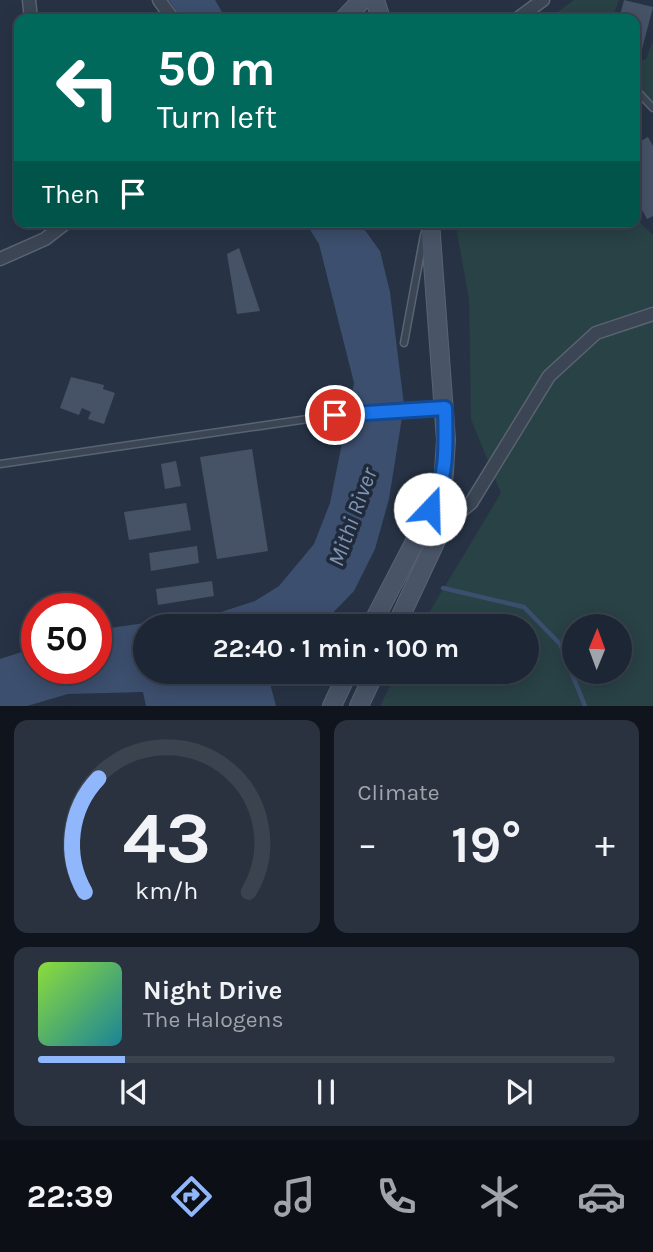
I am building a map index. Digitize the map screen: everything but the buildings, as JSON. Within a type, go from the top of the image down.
[{"type":"main road","points":[[349,14],[362,0]]},
{"type":"main road","points":[[402,614],[440,532],[446,440],[445,408],[427,229]]},
{"type":"main road","points":[[377,614],[420,526],[441,491]]},
{"type":"main road","points":[[331,706],[342,684]]},
{"type":"main road","points":[[359,706],[369,684]]},
{"type":"street","points":[[524,14],[543,0]]},
{"type":"street","points":[[0,259],[45,239],[59,228]]},
{"type":"street","points":[[420,526],[440,532],[471,503],[549,376],[596,333],[653,314]]},
{"type":"lane","points":[[640,94],[653,108]]},
{"type":"lane","points":[[404,342],[427,229]]},
{"type":"lane","points":[[0,464],[335,415],[445,408]]},
{"type":"green space","points":[[574,0],[619,0],[614,14],[555,14]]},
{"type":"green space","points":[[653,40],[653,109],[640,98],[640,61],[646,59]]},
{"type":"green space","points":[[640,223],[653,235],[653,706],[380,706],[391,684],[539,684],[539,614],[428,614],[501,493],[471,419],[469,299],[456,228],[640,228]]},
{"type":"water","points":[[169,0],[215,0],[223,14],[179,14]]},
{"type":"water","name":"Mithi River","points":[[309,228],[363,228],[380,251],[390,292],[404,405],[389,499],[375,549],[354,591],[332,614],[207,614],[255,601],[279,586],[314,544],[330,503],[354,383],[319,244]]},
{"type":"water","points":[[133,625],[133,684],[270,684],[276,706],[146,706],[143,692],[68,694],[27,706],[0,706],[0,659],[21,652],[21,684],[112,684],[112,628]]},
{"type":"waterway","points":[[443,588],[524,607],[560,644],[585,706]]},
{"type":"route","points":[[335,415],[445,408],[446,440],[441,491],[430,509]]}]
